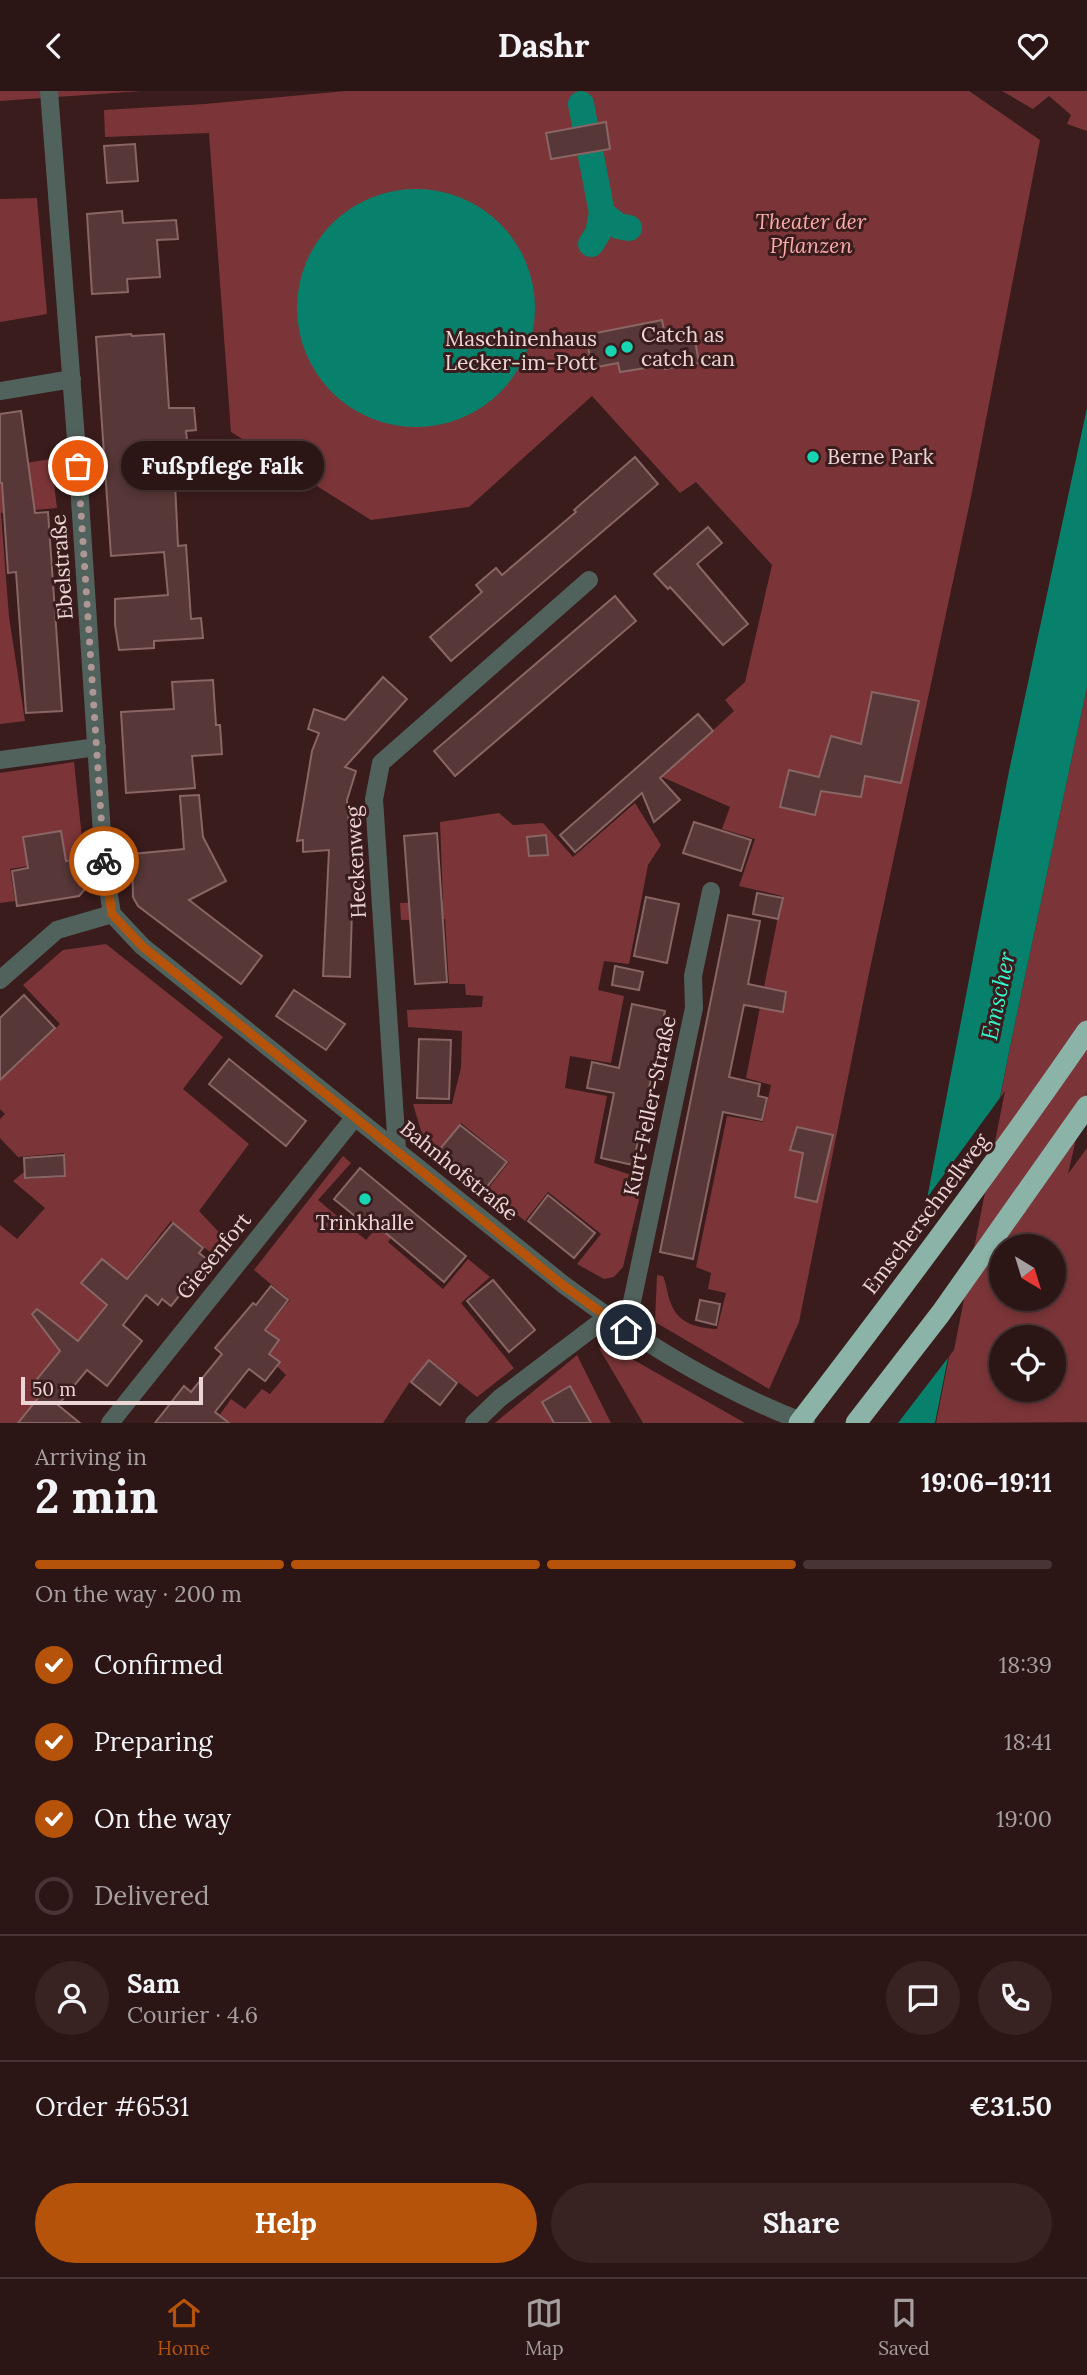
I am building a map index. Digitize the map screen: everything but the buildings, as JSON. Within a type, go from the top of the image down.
[{"type":"highway","name":"Emscherschnellweg","points":[[799,1423],[914,1272],[1087,1031]]},
{"type":"highway","points":[[856,1423],[941,1313],[1087,1106]]},
{"type":"street","name":"Ebelstraße","points":[[49,91],[72,379],[104,864],[112,914]]},
{"type":"street","points":[[0,391],[72,379]]},
{"type":"street","name":"Heckenweg","points":[[397,1150],[374,799],[381,763],[589,580]]},
{"type":"street","points":[[0,760],[97,747]]},
{"type":"street","name":"Kurt-Feller-Straße","points":[[626,1330],[694,1008],[693,976],[711,891]]},
{"type":"street","points":[[0,980],[57,930],[112,914]]},
{"type":"street","name":"Bahnhofstraße","points":[[112,914],[142,946],[564,1286],[626,1330],[705,1377],[806,1423]]},
{"type":"street","name":"Giesenfort","points":[[110,1423],[355,1117]]},
{"type":"street","points":[[474,1423],[500,1398],[607,1317]]},
{"type":"green space","points":[[0,91],[142,91],[0,101]]},
{"type":"green space","name":"Berne Park","points":[[346,91],[969,91],[1040,140],[971,497],[868,978],[799,1322],[769,1389],[655,1322],[657,1275],[663,1276],[671,1304],[679,1316],[696,1326],[717,1329],[726,1293],[708,1289],[711,1273],[696,1267],[727,1116],[763,1122],[771,1085],[746,1078],[782,896],[739,886],[755,839],[722,829],[730,807],[662,777],[734,711],[725,700],[745,682],[772,565],[696,482],[680,493],[592,396],[469,507],[371,520],[231,432],[209,133],[105,137],[104,110]]},
{"type":"green space","points":[[1002,91],[1087,91],[1087,131],[1067,124],[1071,115],[1049,96],[1033,109]]},
{"type":"green space","points":[[37,198],[47,314],[0,322],[0,199]]},
{"type":"green space","points":[[51,459],[57,508],[1,513],[9,617],[25,721],[0,724],[0,467]]},
{"type":"green space","points":[[1087,687],[1087,1091],[1068,1174],[1087,1148],[1087,1422],[936,1423],[1012,1037]]},
{"type":"green space","points":[[74,762],[84,857],[10,869],[15,901],[0,903],[0,773]]},
{"type":"green space","points":[[635,803],[661,845],[648,865],[629,964],[604,961],[598,990],[624,996],[611,1063],[570,1056],[565,1088],[607,1096],[594,1163],[644,1179],[623,1267],[614,1277],[604,1279],[577,1264],[601,1234],[548,1192],[525,1221],[487,1190],[509,1162],[461,1123],[437,1151],[422,1134],[413,1104],[452,1104],[461,1068],[462,1031],[408,1027],[407,1010],[482,1007],[483,996],[466,995],[465,984],[449,984],[445,919],[401,920],[400,903],[443,901],[440,822],[499,813],[513,825],[543,823],[573,857]]},
{"type":"green space","points":[[106,944],[223,1037],[183,1089],[249,1144],[199,1211],[231,1245],[220,1260],[171,1221],[91,1324],[97,1356],[64,1329],[53,1343],[64,1357],[52,1372],[46,1367],[37,1379],[46,1387],[24,1415],[33,1423],[0,1423],[0,1225],[17,1239],[45,1208],[13,1181],[24,1172],[25,1179],[66,1177],[64,1153],[18,1157],[0,1138],[0,1119],[5,1114],[0,1109],[0,1065],[9,1073],[60,1024],[23,985],[63,950]]},
{"type":"green space","points":[[343,1156],[351,1163],[318,1200],[366,1240],[398,1202],[411,1211],[388,1242],[443,1289],[468,1259],[490,1277],[461,1303],[514,1368],[477,1397],[429,1359],[409,1383],[383,1423],[214,1423],[231,1399],[245,1409],[262,1389],[270,1394],[286,1375],[277,1366],[280,1362],[269,1354],[279,1340],[266,1329],[290,1300],[254,1270]]},
{"type":"green space","points":[[599,1348],[618,1351],[745,1423],[643,1423]]},
{"type":"green space","points":[[577,1355],[611,1423],[495,1423]]},
{"type":"water","points":[[416,189],[461,198],[482,209],[500,224],[515,242],[526,263],[535,308],[526,353],[515,374],[500,392],[482,407],[461,418],[416,427],[371,418],[350,407],[332,392],[317,374],[306,353],[297,308],[306,263],[317,242],[332,224],[350,209],[371,198]]},
{"type":"water","name":"Emscher","points":[[1087,408],[1087,687],[1012,1037],[935,1423],[884,1423],[1009,771]]},
{"type":"pier","points":[[1005,1091],[954,1350],[898,1423],[880,1423],[921,1206]]},
{"type":"waterway","points":[[581,104],[602,213],[618,226],[629,228]]},
{"type":"waterway","points":[[591,244],[598,233],[602,213]]},
{"type":"way so far","points":[[78,466],[104,861]]},
{"type":"place","name":"Catch as catch can","points":[[627,347]]},
{"type":"place","name":"Maschinenhaus Lecker-im-Pott","points":[[611,351]]},
{"type":"place","name":"Berne Park","points":[[813,457]]},
{"type":"place","name":"Fußpflege Falk","points":[[78,466]]},
{"type":"place","name":"Trinkhalle","points":[[365,1199]]},
{"type":"route","points":[[104,861],[112,914],[142,946],[564,1286],[626,1330]]},
{"type":"park label","name":"Theater der Pflanzen","points":[[811,234]]}]
